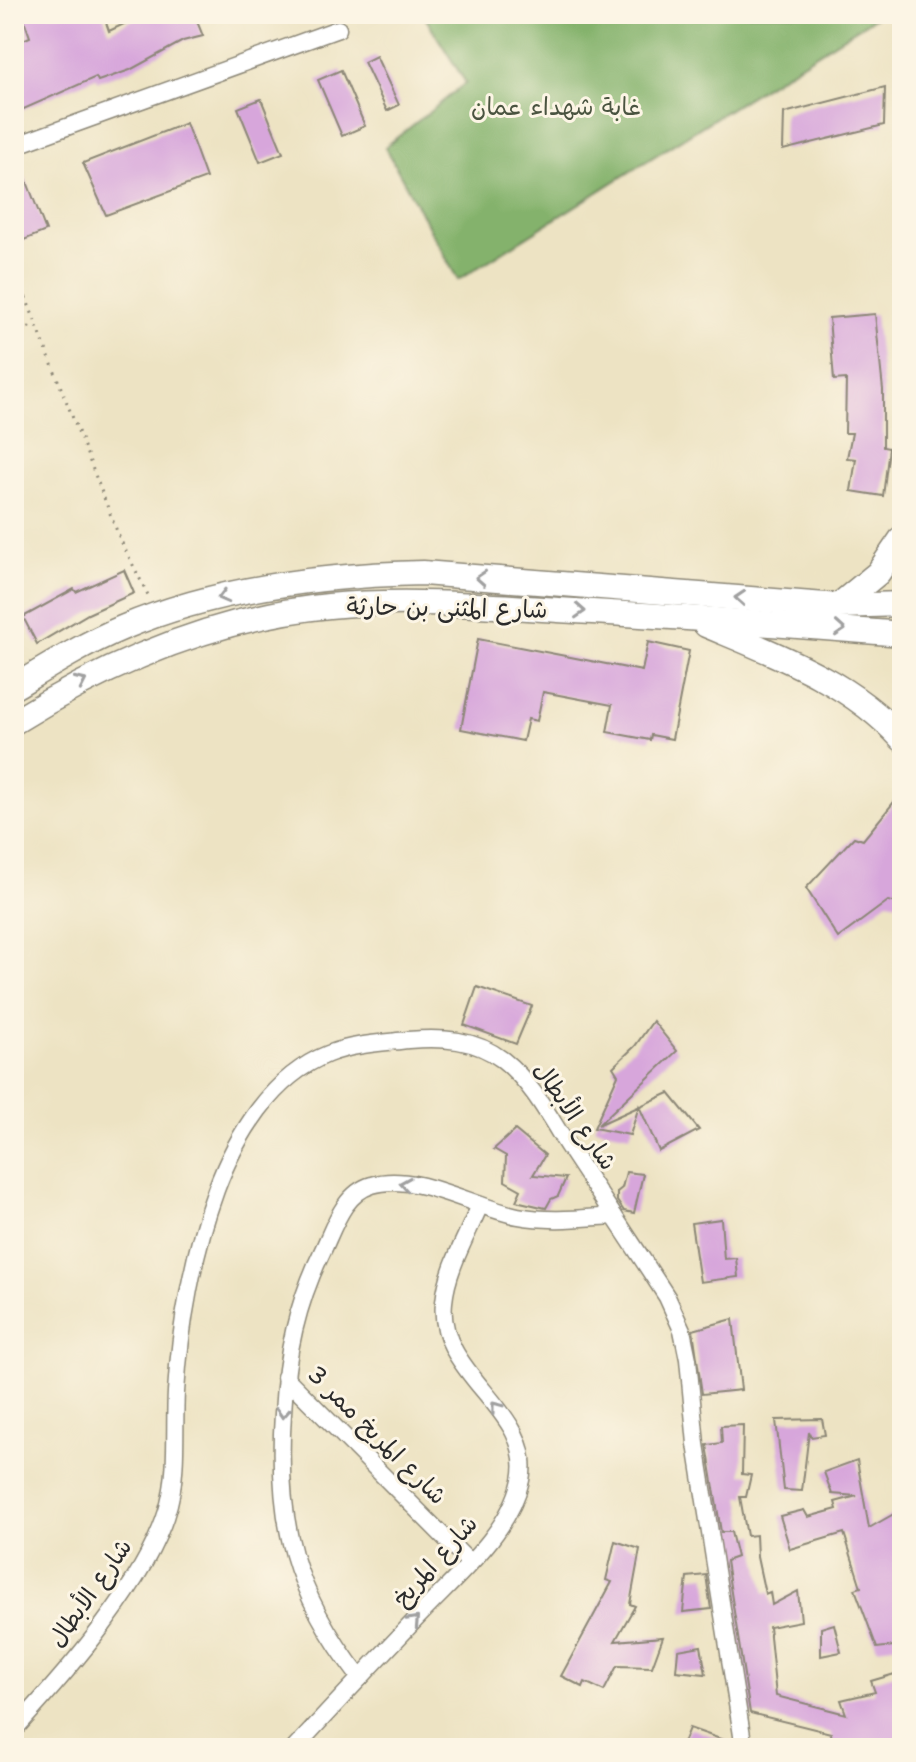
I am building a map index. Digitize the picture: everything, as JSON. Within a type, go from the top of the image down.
[{"type":"highway","points":[[838,606],[878,573],[902,538]]},
{"type":"highway","name":"شارع المثنى بن حارثة","points":[[14,687],[119,629],[158,614],[302,580],[423,573],[838,606],[902,604]]},
{"type":"highway","name":"شارع المثنى بن حارثة","points":[[14,722],[73,686],[167,644],[236,624],[327,606],[432,603],[685,617],[902,634]]},
{"type":"highway","points":[[685,617],[801,666],[846,692],[888,723],[902,739]]},
{"type":"street","points":[[14,146],[338,29]]},
{"type":"street","name":"شارع الأبطال","points":[[14,1730],[94,1634],[150,1551],[161,1526],[173,1474],[176,1390],[186,1305],[216,1192],[235,1148],[278,1087],[302,1067],[329,1053],[363,1045],[457,1039],[483,1048],[503,1060],[538,1099],[667,1297],[682,1330],[696,1444],[744,1748]]},
{"type":"street","points":[[360,1678],[332,1641],[317,1614],[292,1548],[280,1479],[285,1377],[295,1314],[343,1210],[354,1194],[383,1181],[402,1183],[517,1216],[554,1220],[614,1216]]},
{"type":"street","name":"شارع المريخ","points":[[295,1748],[488,1541],[517,1495],[522,1459],[510,1425],[458,1360],[444,1324],[446,1286],[480,1205]]},
{"type":"street","name":"شارع المريخ ممر 3","points":[[285,1377],[469,1562]]},
{"type":"path","points":[[14,267],[120,539],[158,614]]},
{"type":"path","points":[[14,335],[36,324]]},
{"type":"green space","name":"غابة شهداء عمان","points":[[423,14],[880,14],[458,280],[385,147],[466,83]]},
{"type":"building","points":[[22,14],[103,14],[109,31],[145,14],[194,14],[203,36],[183,41],[130,70],[98,81],[96,77],[17,112],[14,104],[14,44],[30,37]]},
{"type":"building","points":[[376,56],[399,105],[387,111],[364,62]]},
{"type":"building","points":[[341,70],[365,126],[342,136],[318,80]]},
{"type":"building","points":[[885,87],[884,125],[783,150],[784,113]]},
{"type":"building","points":[[261,99],[283,153],[260,162],[238,108]]},
{"type":"building","points":[[186,123],[206,178],[106,215],[83,163]]},
{"type":"building","points":[[24,174],[46,231],[19,242],[14,227],[14,178]]},
{"type":"building","points":[[875,314],[883,390],[883,447],[889,448],[883,496],[851,491],[856,459],[847,458],[852,433],[845,433],[846,379],[834,380],[829,318]]},
{"type":"building","points":[[124,570],[134,593],[88,614],[37,644],[23,617],[74,589],[76,592]]},
{"type":"building","points":[[478,639],[642,671],[648,642],[689,651],[672,739],[651,735],[650,740],[607,732],[612,705],[543,692],[537,721],[528,719],[523,741],[461,729]]},
{"type":"building","points":[[902,792],[902,904],[888,901],[838,938],[806,888],[854,837],[863,840]]},
{"type":"building","points":[[477,987],[532,1006],[516,1044],[464,1025]]},
{"type":"building","points":[[653,1021],[677,1051],[598,1125],[639,1107],[630,1135],[594,1128],[618,1075],[613,1067],[635,1046]]},
{"type":"building","points":[[669,1093],[699,1130],[659,1151],[639,1106]]},
{"type":"building","points":[[515,1130],[545,1155],[533,1175],[566,1178],[558,1196],[551,1199],[546,1208],[516,1201],[521,1190],[505,1181],[506,1156],[494,1149]]},
{"type":"building","points":[[626,1172],[643,1174],[634,1213],[624,1211],[617,1201],[617,1192],[622,1188]]},
{"type":"building","points":[[721,1219],[724,1259],[736,1258],[738,1277],[700,1282],[691,1223]]},
{"type":"building","points":[[733,1319],[741,1390],[702,1394],[693,1330]]},
{"type":"building","points":[[822,1419],[825,1435],[811,1437],[809,1432],[802,1491],[784,1490],[776,1420]]},
{"type":"building","points":[[743,1425],[742,1474],[751,1475],[746,1497],[740,1497],[747,1536],[756,1535],[765,1594],[770,1592],[772,1605],[798,1591],[801,1621],[769,1627],[776,1696],[846,1714],[841,1700],[875,1692],[871,1681],[898,1673],[902,1686],[902,1744],[886,1748],[833,1748],[831,1733],[750,1713],[726,1561],[737,1557],[731,1532],[721,1532],[707,1445],[722,1443],[721,1426]]},
{"type":"building","points":[[857,1460],[869,1528],[899,1511],[902,1531],[896,1534],[902,1558],[902,1645],[877,1648],[855,1589],[861,1587],[844,1533],[790,1549],[780,1516],[804,1510],[808,1517],[837,1509],[835,1502],[857,1496],[832,1494],[824,1472]]},
{"type":"building","points":[[615,1541],[640,1549],[630,1604],[635,1606],[615,1641],[663,1637],[652,1667],[617,1666],[604,1691],[585,1682],[583,1687],[561,1676],[612,1582],[606,1580]]},
{"type":"building","points":[[706,1575],[711,1609],[683,1612],[687,1577]]},
{"type":"building","points":[[834,1624],[841,1652],[821,1656],[821,1628]]},
{"type":"building","points":[[701,1646],[706,1674],[676,1671],[678,1650]]},
{"type":"building","points":[[689,1728],[732,1743],[733,1748],[681,1748]]}]
